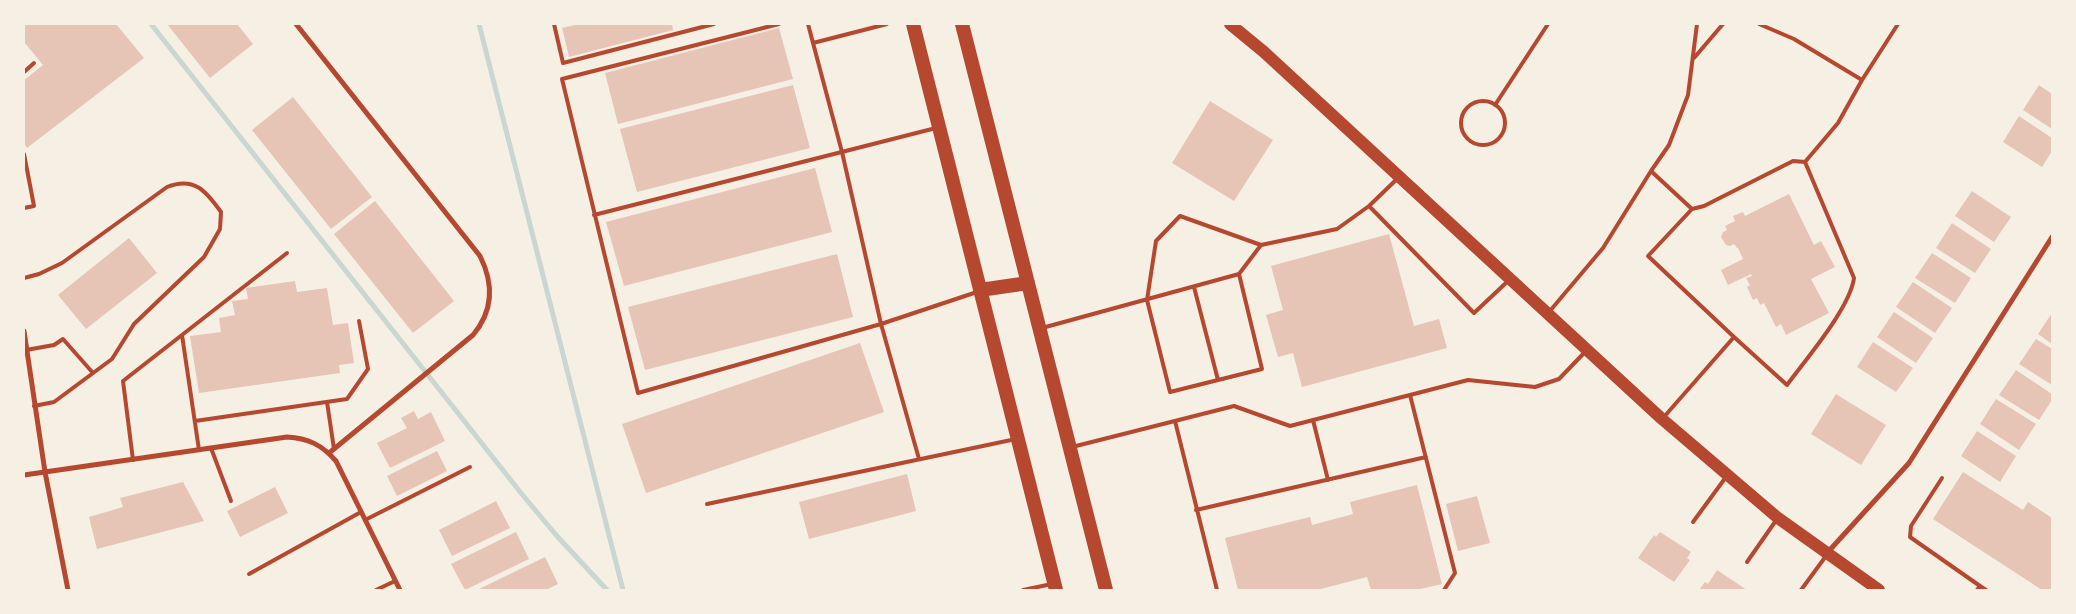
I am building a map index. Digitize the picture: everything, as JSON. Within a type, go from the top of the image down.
[{"type":"highway","points":[[913,24],[1055,587]]},
{"type":"highway","points":[[962,24],[1106,590]]},
{"type":"highway","points":[[980,290],[1028,283]]},
{"type":"main road","points":[[1230,24],[1264,52],[1586,350],[1727,476],[1778,518],[1879,590]]},
{"type":"street","points":[[296,24],[471,244],[486,268],[491,288],[489,302],[480,327],[473,335],[329,453]]},
{"type":"street","points":[[1827,554],[1909,462],[2052,237]]},
{"type":"street","points":[[24,331],[45,472],[68,590]]},
{"type":"street","points":[[24,475],[287,438],[304,439],[323,448],[336,461],[400,590]]},
{"type":"lane","points":[[554,24],[563,63],[714,24]]},
{"type":"lane","points":[[779,24],[562,79],[638,393],[881,324],[980,290]]},
{"type":"lane","points":[[808,24],[842,152],[881,324],[919,459]]},
{"type":"lane","points":[[813,43],[887,24]]},
{"type":"lane","points":[[1495,105],[1548,24]]},
{"type":"lane","points":[[1547,314],[1603,248],[1669,145],[1688,95],[1698,24]]},
{"type":"lane","points":[[1694,58],[1723,24]]},
{"type":"lane","points":[[1759,24],[1794,39],[1862,80]]},
{"type":"lane","points":[[1805,162],[1838,123],[1862,80],[1898,24]]},
{"type":"lane","points":[[24,72],[34,63]]},
{"type":"lane","points":[[1488,102],[1495,105],[1504,116],[1505,124],[1500,137],[1488,145],[1474,143],[1464,133],[1461,126],[1464,112],[1474,103],[1488,102]]},
{"type":"lane","points":[[594,215],[939,127]]},
{"type":"lane","points":[[24,154],[34,206],[24,208]]},
{"type":"lane","points":[[1793,161],[1805,162],[1854,278],[1852,290],[1842,309],[1787,385],[1734,338],[1648,256],[1692,209],[1704,206],[1793,161]]},
{"type":"lane","points":[[1651,171],[1692,209]]},
{"type":"lane","points":[[1239,274],[1262,369],[1170,392],[1147,300],[1156,241],[1180,216],[1261,245],[1338,229],[1369,206],[1398,177]]},
{"type":"lane","points":[[24,278],[39,274],[62,263],[167,187],[178,183],[197,186],[204,191],[221,212],[220,229],[204,257],[134,324],[112,359],[54,402],[34,406]]},
{"type":"lane","points":[[1369,206],[1474,313],[1510,280]]},
{"type":"lane","points":[[1040,329],[1239,274],[1261,245]]},
{"type":"lane","points":[[133,460],[123,381],[287,254]]},
{"type":"lane","points":[[1194,287],[1218,380]]},
{"type":"lane","points":[[195,421],[347,399],[368,369],[359,321]]},
{"type":"lane","points":[[182,335],[199,450]]},
{"type":"lane","points":[[1662,419],[1734,338]]},
{"type":"lane","points":[[26,350],[54,345],[63,339],[93,373]]},
{"type":"lane","points":[[1070,447],[1234,406],[1290,426],[1468,380],[1535,387],[1559,379],[1586,350]]},
{"type":"lane","points":[[1410,395],[1455,573],[1444,590]]},
{"type":"lane","points":[[327,402],[334,449]]},
{"type":"lane","points":[[1313,420],[1328,480]]},
{"type":"lane","points":[[1175,421],[1217,590]]},
{"type":"lane","points":[[707,504],[1017,438]]},
{"type":"lane","points":[[212,448],[231,501]]},
{"type":"lane","points":[[1196,510],[1426,457]]},
{"type":"lane","points":[[365,520],[470,467]]},
{"type":"lane","points":[[1693,522],[1727,476]]},
{"type":"lane","points":[[1942,478],[1910,526],[1910,537],[1978,588],[1986,590]]},
{"type":"lane","points":[[248,574],[361,512]]},
{"type":"lane","points":[[1747,562],[1778,518]]},
{"type":"lane","points":[[1801,590],[1827,554]]},
{"type":"lane","points":[[376,590],[395,580]]},
{"type":"lane","points":[[1023,590],[1055,587]]},
{"type":"building","points":[[24,24],[116,24],[144,58],[27,148],[24,143],[24,80],[43,65],[24,42]]},
{"type":"building","points":[[167,24],[237,24],[253,44],[210,78]]},
{"type":"building","points":[[579,24],[672,24],[673,30],[569,57],[562,28]]},
{"type":"building","points":[[779,28],[793,79],[618,124],[605,73]]},
{"type":"building","points":[[793,85],[810,148],[637,192],[620,129]]},
{"type":"building","points":[[2039,85],[2052,94],[2052,129],[2023,110]]},
{"type":"building","points":[[293,97],[372,197],[331,229],[252,130]]},
{"type":"building","points":[[1210,101],[1273,140],[1234,201],[1172,163]]},
{"type":"building","points":[[2019,116],[2052,138],[2052,151],[2042,167],[2003,142]]},
{"type":"building","points":[[815,168],[832,232],[624,286],[606,222]]},
{"type":"building","points":[[1972,191],[2011,217],[1994,242],[1955,216]]},
{"type":"building","points":[[1789,194],[1814,245],[1821,241],[1835,267],[1811,279],[1829,313],[1786,335],[1781,324],[1776,327],[1764,303],[1760,305],[1757,298],[1753,300],[1747,287],[1750,285],[1746,278],[1752,276],[1751,274],[1728,285],[1721,270],[1743,259],[1734,244],[1726,245],[1721,237],[1723,232],[1727,230],[1725,226],[1735,221],[1733,216],[1743,212],[1745,216]]},
{"type":"building","points":[[375,201],[454,301],[413,333],[334,234]]},
{"type":"building","points":[[1952,223],[1991,249],[1975,273],[1936,248]]},
{"type":"building","points":[[1389,234],[1414,326],[1439,319],[1447,348],[1302,387],[1293,353],[1278,357],[1266,315],[1283,310],[1271,266]]},
{"type":"building","points":[[129,238],[157,273],[86,329],[58,295]]},
{"type":"building","points":[[1932,253],[1971,278],[1955,303],[1915,278]]},
{"type":"building","points":[[837,254],[853,317],[645,370],[628,307]]},
{"type":"building","points":[[295,281],[297,292],[327,288],[333,325],[348,323],[354,363],[339,365],[340,373],[199,393],[190,336],[221,332],[219,318],[235,315],[232,301],[248,299],[246,288]]},
{"type":"building","points":[[1913,282],[1952,308],[1935,333],[1896,307]]},
{"type":"building","points":[[1894,312],[1933,338],[1916,363],[1877,337]]},
{"type":"building","points":[[2052,313],[2052,344],[2038,334]]},
{"type":"building","points":[[2036,339],[2052,349],[2052,385],[2019,364]]},
{"type":"building","points":[[1873,342],[1913,368],[1896,392],[1857,367]]},
{"type":"building","points":[[860,343],[884,412],[646,493],[622,424]]},
{"type":"building","points":[[2016,370],[2052,394],[2052,400],[2039,420],[1999,395]]},
{"type":"building","points":[[1836,394],[1886,425],[1861,465],[1811,434]]},
{"type":"building","points":[[1996,399],[2036,424],[2019,450],[1980,424]]},
{"type":"building","points":[[414,411],[418,419],[431,412],[445,441],[390,468],[377,443],[407,428],[401,418]]},
{"type":"building","points":[[1977,431],[2016,456],[2000,482],[1961,456]]},
{"type":"building","points":[[437,451],[447,471],[397,496],[387,476]]},
{"type":"building","points":[[1963,472],[2023,510],[2028,502],[2052,518],[2052,587],[2050,590],[2042,590],[1933,519]]},
{"type":"building","points":[[907,474],[916,511],[809,539],[799,502]]},
{"type":"building","points":[[183,482],[204,521],[97,549],[89,517],[123,507],[120,498]]},
{"type":"building","points":[[1417,485],[1442,584],[1416,590],[1371,590],[1367,577],[1317,590],[1238,590],[1225,538],[1310,517],[1312,525],[1353,514],[1350,502]]},
{"type":"building","points":[[275,487],[288,513],[240,537],[227,511]]},
{"type":"building","points":[[1477,496],[1490,543],[1458,551],[1446,504]]},
{"type":"building","points":[[496,501],[510,528],[452,556],[439,530]]},
{"type":"building","points":[[516,532],[529,559],[465,590],[451,564]]},
{"type":"building","points":[[1660,532],[1691,552],[1687,558],[1690,560],[1674,582],[1638,558],[1654,535],[1656,537]]},
{"type":"building","points":[[545,557],[558,584],[546,590],[477,590]]},
{"type":"building","points":[[1717,570],[1747,590],[1699,590],[1705,582],[1708,584]]},
{"type":"waterway","points":[[151,24],[521,493],[556,535],[607,590]]},
{"type":"waterway","points":[[479,24],[623,590]]}]
